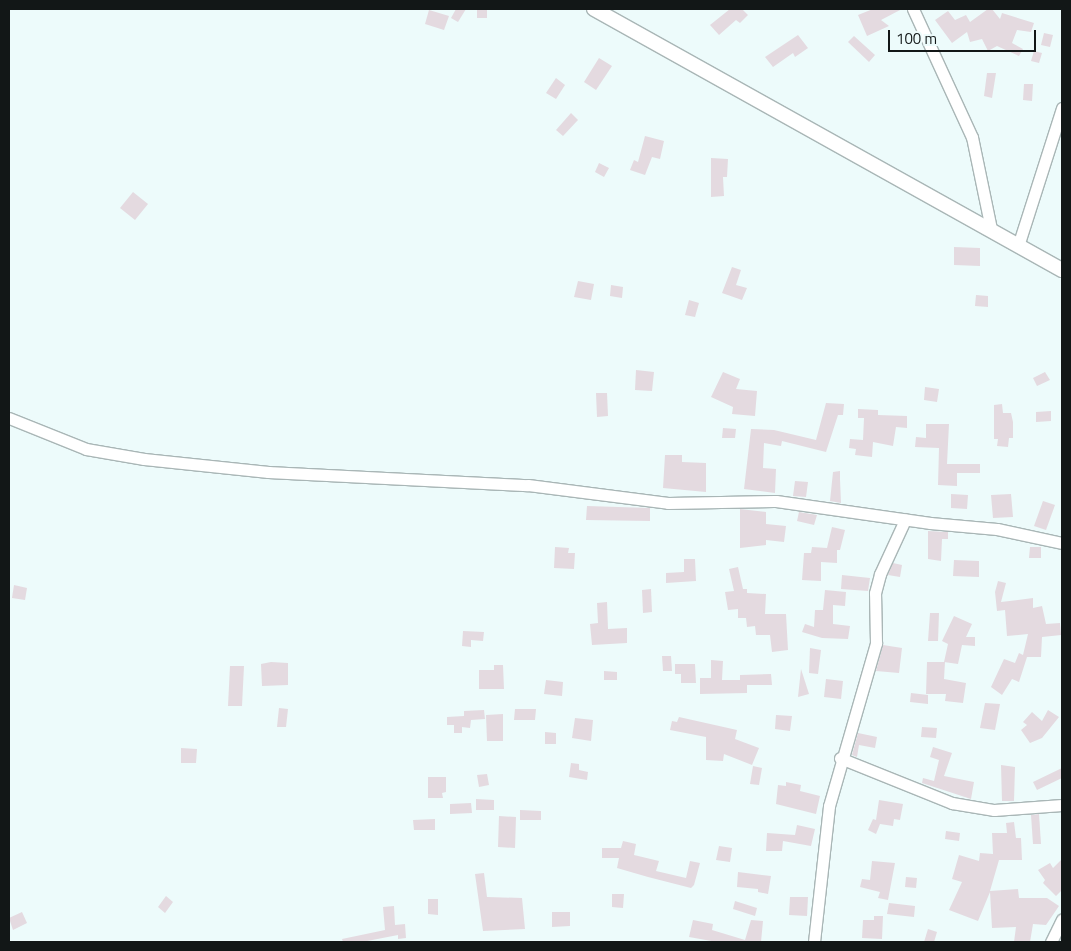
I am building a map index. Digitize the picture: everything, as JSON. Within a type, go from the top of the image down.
[{"type":"main road","points":[[594,9],[1062,270]]},
{"type":"street","points":[[913,9],[972,137],[991,229]]},
{"type":"street","points":[[1018,246],[1062,108]]},
{"type":"street","points":[[9,418],[86,449],[144,459],[268,472],[528,485],[668,504],[776,501],[905,520],[998,529],[1062,543]]},
{"type":"street","points":[[814,942],[829,806],[840,758],[876,643],[877,584],[905,520]]},
{"type":"street","points":[[840,758],[952,803],[994,810],[1062,805]]},
{"type":"street","points":[[1052,942],[1062,918]]},
{"type":"building","points":[[456,9],[466,9],[458,22],[451,18]]},
{"type":"building","points":[[477,9],[487,9],[487,18],[477,18]]},
{"type":"building","points":[[730,9],[742,9],[748,15],[740,23],[736,20],[719,35],[710,25]]},
{"type":"building","points":[[873,9],[902,9],[881,20],[889,26],[867,36],[858,15]]},
{"type":"building","points":[[988,9],[992,9],[1000,19],[1002,13],[1034,23],[1031,32],[1017,30],[1012,43],[1023,49],[1019,56],[997,46],[988,51],[982,39],[970,42],[967,32],[952,43],[935,20],[948,11],[955,20],[966,15],[970,22]]},
{"type":"building","points":[[429,10],[449,16],[444,30],[425,24]]},
{"type":"building","points":[[1044,33],[1053,35],[1050,47],[1041,45]]},
{"type":"building","points":[[798,35],[808,48],[795,57],[793,53],[773,67],[765,57]]},
{"type":"building","points":[[854,36],[875,55],[869,62],[848,42]]},
{"type":"building","points":[[1034,51],[1042,53],[1039,63],[1031,61]]},
{"type":"building","points":[[599,58],[612,66],[596,90],[584,82]]},
{"type":"building","points":[[987,73],[996,73],[992,98],[984,96]]},
{"type":"building","points":[[556,78],[565,85],[556,99],[546,93]]},
{"type":"building","points":[[1024,84],[1033,84],[1032,101],[1023,100]]},
{"type":"building","points":[[571,113],[578,120],[563,136],[556,130]]},
{"type":"building","points":[[645,136],[664,141],[660,159],[652,157],[645,175],[630,170],[634,160],[638,162]]},
{"type":"building","points":[[711,158],[728,159],[727,177],[723,177],[724,196],[711,197]]},
{"type":"building","points":[[599,163],[609,168],[604,177],[595,172]]},
{"type":"building","points":[[133,192],[148,204],[135,220],[120,208]]},
{"type":"building","points":[[954,247],[980,248],[980,266],[954,265]]},
{"type":"building","points":[[732,267],[741,270],[736,285],[747,288],[742,300],[722,293]]},
{"type":"building","points":[[578,281],[594,284],[591,300],[574,297]]},
{"type":"building","points":[[611,285],[623,287],[622,298],[610,296]]},
{"type":"building","points":[[976,295],[988,296],[988,307],[975,306]]},
{"type":"building","points":[[689,300],[699,303],[695,317],[685,315]]},
{"type":"building","points":[[636,370],[654,372],[652,391],[635,390]]},
{"type":"building","points":[[723,372],[740,379],[736,389],[757,391],[755,416],[732,414],[733,407],[711,397]]},
{"type":"building","points":[[1045,372],[1050,380],[1037,386],[1033,378]]},
{"type":"building","points":[[925,387],[939,389],[937,402],[924,400]]},
{"type":"building","points":[[596,393],[607,393],[608,416],[597,417]]},
{"type":"building","points":[[826,403],[844,404],[843,415],[838,415],[826,452],[782,441],[781,446],[764,443],[763,468],[776,469],[775,493],[744,489],[751,429],[774,430],[816,440]]},
{"type":"building","points":[[1002,404],[1003,413],[1011,413],[1013,422],[1013,438],[1009,438],[1008,447],[997,446],[998,439],[994,439],[994,405]]},
{"type":"building","points":[[858,409],[878,410],[878,415],[907,416],[907,428],[896,427],[893,446],[873,442],[872,457],[855,455],[856,449],[849,448],[850,439],[863,440],[864,418],[858,418]]},
{"type":"building","points":[[1051,411],[1051,421],[1036,422],[1036,412]]},
{"type":"building","points":[[926,424],[949,424],[947,464],[980,464],[980,473],[957,473],[957,486],[938,485],[939,448],[915,447],[916,437],[926,438]]},
{"type":"building","points":[[723,428],[736,429],[735,438],[722,438]]},
{"type":"building","points":[[665,455],[682,455],[682,462],[706,463],[706,492],[663,488]]},
{"type":"building","points":[[840,471],[841,503],[830,501],[833,472]]},
{"type":"building","points":[[795,481],[808,482],[806,497],[793,496]]},
{"type":"building","points":[[951,494],[968,495],[967,509],[951,508]]},
{"type":"building","points":[[1011,494],[1013,517],[993,518],[991,495]]},
{"type":"building","points":[[1043,501],[1055,505],[1046,530],[1034,526]]},
{"type":"building","points":[[587,506],[650,508],[650,521],[586,520]]},
{"type":"building","points":[[740,509],[766,512],[766,524],[786,526],[784,542],[766,540],[766,545],[740,548]]},
{"type":"building","points":[[799,512],[817,515],[814,525],[797,521]]},
{"type":"building","points":[[832,527],[845,530],[840,550],[837,550],[837,563],[821,562],[821,581],[802,580],[804,553],[811,553],[812,547],[827,548]]},
{"type":"building","points":[[928,531],[948,532],[948,539],[942,539],[941,561],[928,559]]},
{"type":"building","points":[[555,547],[569,548],[568,553],[575,553],[574,569],[554,568]]},
{"type":"building","points":[[1030,547],[1041,547],[1041,558],[1029,558]]},
{"type":"building","points":[[684,559],[695,559],[696,581],[666,583],[666,573],[684,572]]},
{"type":"building","points":[[954,560],[979,561],[979,577],[953,576]]},
{"type":"building","points":[[893,563],[902,565],[900,577],[888,575]]},
{"type":"building","points":[[738,567],[743,589],[747,589],[747,593],[766,594],[765,614],[786,614],[788,650],[772,652],[770,635],[756,635],[755,626],[747,627],[746,618],[738,618],[738,609],[728,610],[725,592],[734,591],[729,569]]},
{"type":"building","points":[[842,575],[870,578],[868,591],[841,589]]},
{"type":"building","points":[[998,581],[1006,583],[1001,602],[1033,598],[1033,608],[1042,606],[1046,624],[1060,623],[1061,635],[1042,637],[1041,657],[1027,657],[1019,682],[1012,679],[1002,695],[991,687],[1004,659],[1015,663],[1019,653],[1023,655],[1028,634],[1007,636],[1005,610],[997,611],[995,592]]},
{"type":"building","points":[[14,585],[27,588],[25,600],[12,598]]},
{"type":"building","points":[[651,589],[652,612],[643,613],[642,590]]},
{"type":"building","points":[[825,590],[846,592],[845,606],[833,605],[833,624],[850,626],[848,639],[822,638],[802,632],[805,624],[814,627],[815,610],[823,610]]},
{"type":"building","points":[[607,602],[608,629],[627,628],[627,643],[592,645],[590,624],[598,623],[597,603]]},
{"type":"building","points":[[930,613],[939,613],[938,641],[928,641]]},
{"type":"building","points":[[954,616],[972,624],[966,637],[975,637],[975,646],[962,645],[958,664],[944,662],[948,644],[942,641]]},
{"type":"building","points":[[463,631],[484,632],[483,641],[471,640],[471,647],[462,646]]},
{"type":"building","points":[[883,645],[902,648],[899,673],[876,671]]},
{"type":"building","points":[[810,648],[821,650],[818,674],[809,673]]},
{"type":"building","points":[[662,656],[671,656],[672,671],[663,671]]},
{"type":"building","points":[[711,660],[723,661],[722,680],[740,680],[740,675],[771,674],[772,685],[747,685],[747,693],[700,694],[700,678],[711,678]]},
{"type":"building","points":[[271,662],[288,663],[288,685],[262,686],[261,664]]},
{"type":"building","points":[[927,662],[945,662],[944,679],[966,683],[963,703],[945,701],[946,694],[926,694]]},
{"type":"building","points":[[675,664],[695,664],[696,683],[681,683],[681,674],[675,674]]},
{"type":"building","points":[[494,665],[503,665],[504,689],[479,689],[479,670],[494,670]]},
{"type":"building","points":[[230,666],[244,666],[242,706],[228,706]]},
{"type":"building","points":[[801,669],[809,694],[798,697]]},
{"type":"building","points":[[604,671],[617,672],[617,680],[604,680]]},
{"type":"building","points":[[826,679],[843,681],[841,699],[824,697]]},
{"type":"building","points":[[546,680],[563,682],[562,696],[544,694]]},
{"type":"building","points":[[911,693],[928,695],[928,704],[910,702]]},
{"type":"building","points":[[985,703],[1000,704],[995,730],[980,728]]},
{"type":"building","points":[[279,708],[288,709],[286,727],[277,727]]},
{"type":"building","points":[[515,709],[536,709],[535,720],[514,720]]},
{"type":"building","points":[[484,710],[485,719],[471,720],[470,728],[462,727],[462,733],[454,733],[454,725],[447,725],[447,717],[464,716],[464,711]]},
{"type":"building","points":[[1048,710],[1059,717],[1042,738],[1030,743],[1021,730],[1027,725],[1023,722],[1032,712],[1042,721]]},
{"type":"building","points":[[503,714],[503,741],[487,741],[486,715]]},
{"type":"building","points":[[776,715],[792,716],[790,731],[775,729]]},
{"type":"building","points":[[679,717],[737,730],[735,739],[759,748],[752,765],[724,754],[723,761],[706,760],[706,737],[670,730],[672,721],[677,722]]},
{"type":"building","points":[[575,718],[593,720],[591,741],[572,738]]},
{"type":"building","points":[[922,727],[937,728],[936,738],[921,737]]},
{"type":"building","points":[[545,732],[556,733],[556,744],[545,744]]},
{"type":"building","points":[[858,733],[877,737],[875,748],[859,745],[857,757],[852,755]]},
{"type":"building","points":[[933,747],[952,753],[944,776],[974,782],[971,799],[922,783],[923,778],[934,781],[939,760],[930,757]]},
{"type":"building","points":[[181,748],[197,749],[196,763],[181,763]]},
{"type":"building","points":[[571,763],[579,764],[579,770],[588,772],[587,780],[569,777]]},
{"type":"building","points":[[1001,765],[1015,767],[1014,801],[1002,801]]},
{"type":"building","points":[[753,766],[762,768],[759,785],[750,784]]},
{"type":"building","points":[[1062,768],[1062,778],[1037,790],[1033,782]]},
{"type":"building","points":[[487,774],[489,785],[479,787],[477,775]]},
{"type":"building","points":[[428,777],[446,777],[446,792],[442,793],[443,798],[428,798]]},
{"type":"building","points":[[786,782],[801,785],[800,791],[820,796],[816,814],[776,804],[778,785],[786,786]]},
{"type":"building","points":[[476,799],[494,800],[494,810],[476,810]]},
{"type":"building","points":[[879,800],[903,804],[900,820],[894,819],[893,826],[880,824],[876,834],[868,830],[873,819],[876,820]]},
{"type":"building","points":[[471,803],[472,813],[450,814],[450,804]]},
{"type":"building","points":[[520,810],[541,811],[541,820],[520,820]]},
{"type":"building","points":[[1039,814],[1041,844],[1033,844],[1031,815]]},
{"type":"building","points":[[499,816],[516,817],[515,848],[498,847]]},
{"type":"building","points":[[435,819],[435,830],[414,830],[413,820]]},
{"type":"building","points":[[1014,822],[1016,838],[1021,838],[1022,860],[999,860],[990,891],[1018,889],[1019,898],[1047,898],[1059,906],[1046,925],[1033,924],[1030,942],[1014,942],[1016,927],[992,928],[990,892],[978,921],[949,910],[962,882],[952,879],[959,855],[979,861],[980,853],[993,854],[992,833],[1007,833],[1006,823]]},
{"type":"building","points":[[797,825],[815,829],[811,846],[783,841],[782,851],[766,851],[767,833],[795,835]]},
{"type":"building","points":[[946,831],[960,833],[959,841],[945,839]]},
{"type":"building","points":[[623,841],[636,844],[634,855],[659,861],[656,871],[686,878],[690,861],[700,863],[694,885],[691,888],[617,868],[619,858],[602,858],[602,848],[621,848]]},
{"type":"building","points":[[719,846],[732,848],[730,862],[716,860]]},
{"type":"building","points":[[1062,859],[1062,890],[1056,896],[1043,883],[1045,880],[1038,870],[1050,863],[1053,868]]},
{"type":"building","points":[[872,861],[895,863],[888,900],[878,898],[880,892],[860,887],[862,879],[870,880]]},
{"type":"building","points":[[738,872],[771,876],[768,894],[758,892],[758,889],[737,887]]},
{"type":"building","points":[[484,873],[487,897],[522,898],[525,929],[483,931],[475,874]]},
{"type":"building","points":[[906,877],[917,878],[916,888],[905,887]]},
{"type":"building","points":[[612,894],[624,894],[623,908],[612,907]]},
{"type":"building","points":[[166,896],[173,902],[165,913],[158,907]]},
{"type":"building","points":[[790,897],[808,897],[807,916],[789,915]]},
{"type":"building","points":[[428,899],[438,899],[438,915],[428,914]]},
{"type":"building","points":[[735,901],[757,908],[755,916],[733,909]]},
{"type":"building","points":[[889,903],[915,906],[914,917],[887,914]]},
{"type":"building","points":[[394,906],[395,925],[405,924],[406,938],[398,939],[398,935],[362,942],[343,942],[342,939],[385,930],[383,907]]},
{"type":"building","points":[[22,912],[27,923],[13,930],[9,918]]},
{"type":"building","points":[[552,912],[570,912],[570,926],[552,927]]},
{"type":"building","points":[[874,916],[883,916],[882,939],[862,938],[863,920],[874,920]]},
{"type":"building","points":[[693,920],[713,924],[712,930],[745,940],[751,920],[763,921],[761,942],[717,942],[689,937]]},
{"type":"building","points":[[928,929],[937,932],[934,942],[924,942]]}]
